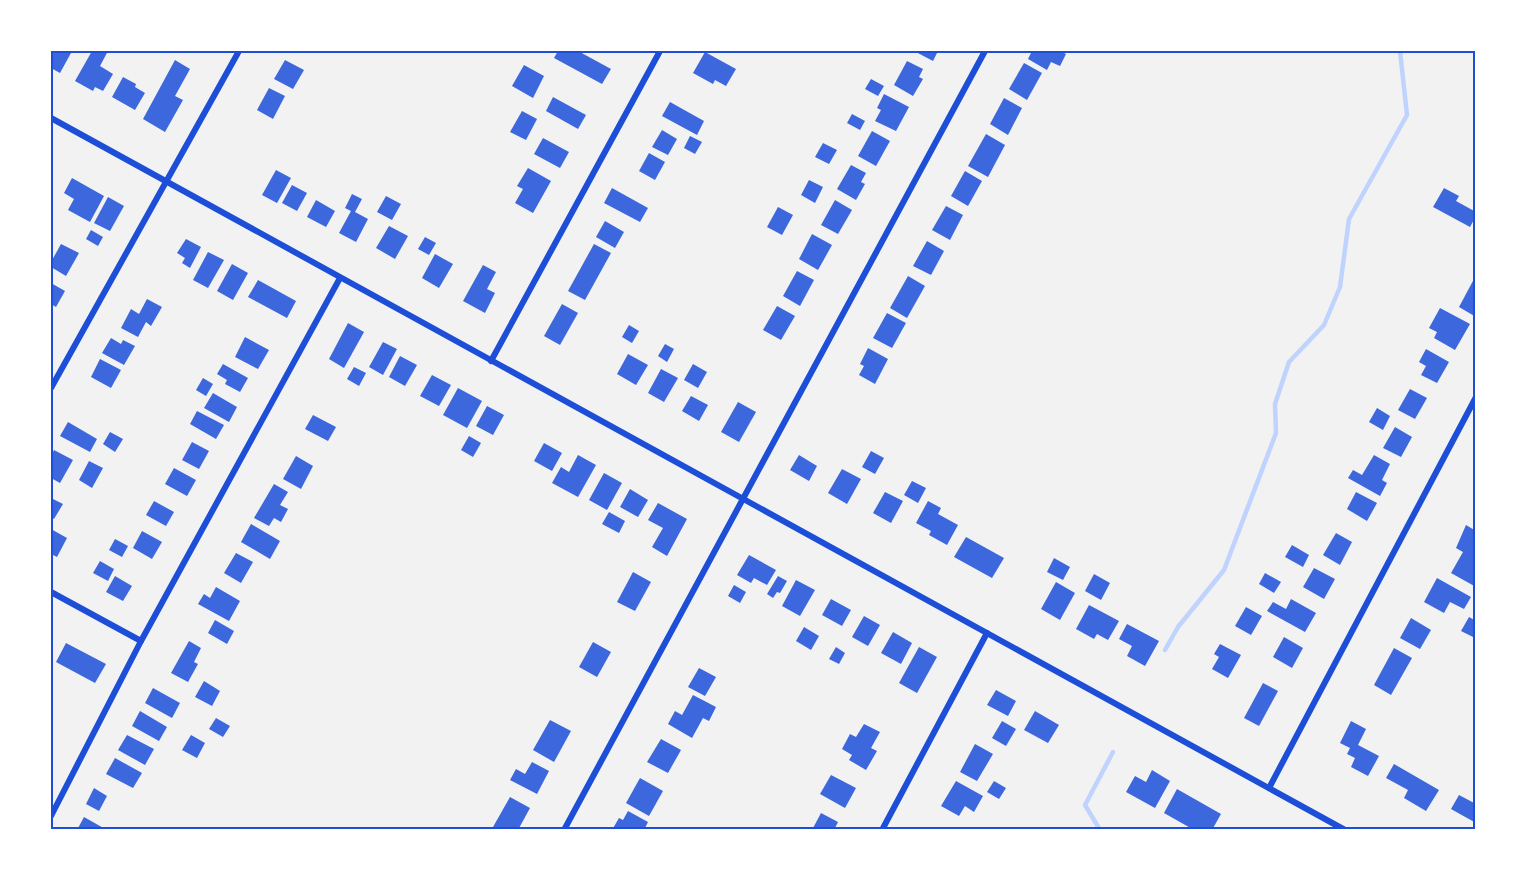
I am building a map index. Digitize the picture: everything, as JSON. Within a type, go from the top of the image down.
[{"type":"street","points":[[51,388],[239,51]]},
{"type":"street","points":[[491,361],[660,51]]},
{"type":"street","points":[[564,830],[984,51]]},
{"type":"street","points":[[51,118],[1345,830]]},
{"type":"street","points":[[51,816],[141,641],[340,278]]},
{"type":"street","points":[[1269,788],[1476,397]]},
{"type":"street","points":[[51,592],[141,641]]},
{"type":"street","points":[[882,830],[987,633]]},
{"type":"building","points":[[51,51],[71,53],[60,73],[51,68]]},
{"type":"building","points":[[92,51],[108,51],[100,66],[113,74],[103,91],[95,87],[93,91],[75,81]]},
{"type":"building","points":[[558,51],[578,51],[611,69],[602,84],[554,58]]},
{"type":"building","points":[[914,51],[938,51],[933,61]]},
{"type":"building","points":[[1032,51],[1060,51],[1066,54],[1060,66],[1051,62],[1047,70],[1028,59]]},
{"type":"building","points":[[705,52],[736,69],[726,86],[715,80],[713,84],[693,73]]},
{"type":"building","points":[[175,60],[190,69],[175,96],[183,100],[165,132],[143,119]]},
{"type":"building","points":[[285,60],[304,70],[293,89],[274,79]]},
{"type":"building","points":[[907,61],[923,69],[919,77],[923,79],[913,96],[894,85]]},
{"type":"building","points":[[1024,63],[1042,73],[1027,100],[1009,89]]},
{"type":"building","points":[[524,65],[544,76],[533,98],[512,86]]},
{"type":"building","points":[[123,77],[136,84],[135,87],[145,93],[135,110],[112,97]]},
{"type":"building","points":[[871,79],[884,86],[878,96],[865,89]]},
{"type":"building","points":[[269,88],[285,96],[273,119],[257,110]]},
{"type":"building","points":[[884,94],[909,107],[896,131],[875,121],[881,110],[877,108]]},
{"type":"building","points":[[553,97],[586,115],[578,129],[546,111]]},
{"type":"building","points":[[1004,98],[1022,108],[1008,135],[990,124]]},
{"type":"building","points":[[670,102],[704,121],[697,135],[662,116]]},
{"type":"building","points":[[522,111],[537,119],[526,140],[510,132]]},
{"type":"building","points":[[852,114],[865,121],[860,130],[847,123]]},
{"type":"building","points":[[662,130],[677,139],[668,155],[652,147]]},
{"type":"building","points":[[872,131],[890,141],[876,166],[858,156]]},
{"type":"building","points":[[986,134],[1005,145],[988,177],[968,166]]},
{"type":"building","points":[[690,136],[702,142],[695,154],[684,148]]},
{"type":"building","points":[[543,138],[569,152],[560,168],[534,154]]},
{"type":"building","points":[[823,143],[837,150],[829,164],[815,157]]},
{"type":"building","points":[[649,153],[665,162],[655,180],[639,171]]},
{"type":"building","points":[[851,165],[866,173],[861,182],[865,184],[856,200],[837,189]]},
{"type":"building","points":[[528,168],[551,181],[533,213],[515,203],[523,189],[517,186]]},
{"type":"building","points":[[276,170],[291,178],[277,203],[262,195]]},
{"type":"building","points":[[965,171],[982,181],[968,206],[951,196]]},
{"type":"building","points":[[72,178],[104,196],[90,222],[68,210],[74,199],[64,193]]},
{"type":"building","points":[[809,180],[823,187],[815,203],[801,195]]},
{"type":"building","points":[[292,185],[307,193],[297,211],[282,203]]},
{"type":"building","points":[[612,188],[648,208],[640,222],[604,203]]},
{"type":"building","points":[[1444,188],[1459,196],[1456,201],[1476,212],[1470,227],[1433,207]]},
{"type":"building","points":[[352,194],[362,199],[355,212],[368,219],[356,242],[339,233],[351,211],[345,208]]},
{"type":"building","points":[[386,196],[401,204],[392,220],[377,212]]},
{"type":"building","points":[[108,197],[124,206],[110,231],[94,223]]},
{"type":"building","points":[[316,200],[335,211],[326,227],[307,217]]},
{"type":"building","points":[[835,200],[852,210],[838,234],[821,225]]},
{"type":"building","points":[[946,206],[963,215],[950,240],[932,230]]},
{"type":"building","points":[[778,207],[793,215],[782,235],[767,227]]},
{"type":"building","points":[[605,221],[624,232],[615,248],[596,237]]},
{"type":"building","points":[[389,226],[408,236],[395,259],[376,248]]},
{"type":"building","points":[[91,230],[103,237],[98,246],[86,239]]},
{"type":"building","points":[[812,234],[832,245],[818,270],[799,259]]},
{"type":"building","points":[[425,237],[436,243],[429,255],[418,249]]},
{"type":"building","points":[[186,239],[201,247],[190,268],[182,263],[185,258],[177,253]]},
{"type":"building","points":[[927,241],[944,251],[931,275],[913,266]]},
{"type":"building","points":[[61,244],[79,253],[66,276],[51,267],[51,262]]},
{"type":"building","points":[[594,244],[611,253],[585,300],[568,291]]},
{"type":"building","points":[[208,252],[224,260],[208,288],[193,280]]},
{"type":"building","points":[[435,254],[453,264],[439,288],[422,278]]},
{"type":"building","points":[[232,264],[248,273],[233,300],[217,291]]},
{"type":"building","points":[[483,265],[496,272],[487,289],[495,293],[485,313],[463,301]]},
{"type":"building","points":[[797,271],[814,280],[800,306],[783,296]]},
{"type":"building","points":[[908,276],[925,286],[907,318],[890,308]]},
{"type":"building","points":[[1474,279],[1476,280],[1476,317],[1459,307]]},
{"type":"building","points":[[258,280],[296,301],[287,318],[248,297]]},
{"type":"building","points":[[51,283],[65,291],[56,307],[51,304]]},
{"type":"building","points":[[147,299],[162,307],[151,326],[146,322],[138,337],[121,328],[131,309],[139,314]]},
{"type":"building","points":[[562,304],[578,313],[560,345],[544,336]]},
{"type":"building","points":[[777,306],[795,316],[781,340],[763,330]]},
{"type":"building","points":[[1440,308],[1470,324],[1455,350],[1434,338],[1437,332],[1429,328]]},
{"type":"building","points":[[887,313],[906,323],[892,348],[873,338]]},
{"type":"building","points":[[348,323],[364,332],[344,368],[329,359]]},
{"type":"building","points":[[629,325],[639,331],[632,343],[622,337]]},
{"type":"building","points":[[245,337],[269,350],[258,369],[235,357]]},
{"type":"building","points":[[111,338],[121,344],[123,340],[135,346],[124,365],[102,353]]},
{"type":"building","points":[[383,342],[397,349],[383,375],[369,367]]},
{"type":"building","points":[[665,344],[674,349],[667,362],[658,356]]},
{"type":"building","points":[[868,348],[888,359],[875,384],[859,375],[864,366],[860,364]]},
{"type":"building","points":[[1426,349],[1449,362],[1437,383],[1421,375],[1426,366],[1419,362]]},
{"type":"building","points":[[628,354],[648,365],[636,385],[617,374]]},
{"type":"building","points":[[400,356],[417,365],[405,386],[389,377]]},
{"type":"building","points":[[100,359],[121,370],[111,388],[91,377]]},
{"type":"building","points":[[223,364],[248,378],[240,392],[225,384],[227,380],[217,374]]},
{"type":"building","points":[[693,364],[707,372],[698,388],[684,380]]},
{"type":"building","points":[[354,367],[366,373],[359,386],[347,379]]},
{"type":"building","points":[[661,369],[678,378],[664,402],[648,393]]},
{"type":"building","points":[[432,375],[451,385],[439,406],[420,396]]},
{"type":"building","points":[[203,378],[213,384],[206,396],[196,390]]},
{"type":"building","points":[[458,388],[482,401],[467,428],[443,415]]},
{"type":"building","points":[[1410,389],[1427,398],[1415,419],[1398,410]]},
{"type":"building","points":[[213,393],[237,407],[229,422],[204,408]]},
{"type":"building","points":[[691,396],[708,405],[699,421],[682,411]]},
{"type":"building","points":[[738,402],[756,412],[739,442],[721,432]]},
{"type":"building","points":[[487,406],[504,415],[493,435],[476,426]]},
{"type":"building","points":[[1377,408],[1390,416],[1383,430],[1369,422]]},
{"type":"building","points":[[197,411],[224,425],[216,439],[190,424]]},
{"type":"building","points":[[313,415],[336,427],[328,441],[305,429]]},
{"type":"building","points":[[68,422],[97,439],[90,452],[60,436]]},
{"type":"building","points":[[1395,427],[1412,437],[1401,457],[1383,448]]},
{"type":"building","points":[[110,432],[123,439],[115,452],[103,444]]},
{"type":"building","points":[[469,436],[481,443],[473,457],[461,450]]},
{"type":"building","points":[[192,442],[209,451],[199,469],[182,460]]},
{"type":"building","points":[[544,443],[562,453],[552,471],[534,461]]},
{"type":"building","points":[[54,450],[73,460],[60,483],[51,478],[51,456]]},
{"type":"building","points":[[871,451],[884,458],[875,474],[862,467]]},
{"type":"building","points":[[578,455],[596,465],[578,497],[552,483],[561,467],[569,472]]},
{"type":"building","points":[[799,455],[817,466],[809,481],[790,470]]},
{"type":"building","points":[[1374,455],[1390,464],[1382,480],[1387,483],[1380,496],[1348,478],[1353,470],[1362,475]]},
{"type":"building","points":[[296,456],[313,466],[301,489],[283,479]]},
{"type":"building","points":[[89,461],[103,468],[92,488],[79,480]]},
{"type":"building","points":[[174,468],[196,480],[187,496],[165,484]]},
{"type":"building","points":[[842,469],[861,479],[847,504],[828,493]]},
{"type":"building","points":[[604,473],[622,483],[607,510],[589,500]]},
{"type":"building","points":[[912,481],[926,488],[918,503],[904,495]]},
{"type":"building","points":[[274,484],[288,492],[280,505],[288,509],[281,522],[274,518],[269,526],[254,518]]},
{"type":"building","points":[[630,489],[648,500],[638,517],[620,507]]},
{"type":"building","points":[[885,492],[903,501],[891,523],[873,513]]},
{"type":"building","points":[[1356,492],[1377,503],[1367,521],[1347,509]]},
{"type":"building","points":[[51,498],[63,504],[54,519],[51,517]]},
{"type":"building","points":[[154,501],[174,512],[166,526],[146,515]]},
{"type":"building","points":[[928,501],[941,508],[938,514],[958,525],[947,545],[929,535],[931,531],[916,523]]},
{"type":"building","points":[[658,503],[687,519],[667,556],[652,547],[663,528],[648,520]]},
{"type":"building","points":[[609,512],[625,521],[619,533],[602,524]]},
{"type":"building","points":[[251,524],[280,541],[270,559],[241,542]]},
{"type":"building","points":[[1466,525],[1476,531],[1476,587],[1451,573],[1463,552],[1456,548]]},
{"type":"building","points":[[51,529],[67,538],[57,557],[51,554]]},
{"type":"building","points":[[142,531],[162,542],[152,559],[133,548]]},
{"type":"building","points":[[1336,533],[1352,542],[1340,565],[1323,555]]},
{"type":"building","points":[[966,537],[1004,558],[992,578],[954,557]]},
{"type":"building","points":[[115,539],[128,546],[122,557],[109,550]]},
{"type":"building","points":[[1292,545],[1309,555],[1303,567],[1285,557]]},
{"type":"building","points":[[236,553],[253,562],[241,583],[224,573]]},
{"type":"building","points":[[749,555],[776,570],[767,585],[754,578],[751,583],[737,575]]},
{"type":"building","points":[[1054,558],[1070,567],[1063,580],[1047,572]]},
{"type":"building","points":[[100,561],[114,569],[108,581],[93,573]]},
{"type":"building","points":[[1314,568],[1335,579],[1324,599],[1303,587]]},
{"type":"building","points":[[633,572],[651,582],[635,611],[617,602]]},
{"type":"building","points":[[1265,573],[1281,582],[1274,593],[1259,584]]},
{"type":"building","points":[[1094,574],[1110,583],[1101,600],[1085,591]]},
{"type":"building","points":[[115,576],[132,586],[123,601],[106,592]]},
{"type":"building","points":[[778,576],[787,581],[780,593],[777,592],[773,598],[767,594]]},
{"type":"building","points":[[1437,578],[1471,597],[1464,609],[1450,602],[1444,613],[1424,602]]},
{"type":"building","points":[[796,580],[815,590],[800,616],[782,606]]},
{"type":"building","points":[[1056,582],[1075,593],[1060,620],[1041,609]]},
{"type":"building","points":[[734,585],[746,592],[740,603],[728,596]]},
{"type":"building","points":[[216,587],[240,601],[229,621],[198,604],[204,594],[210,598]]},
{"type":"building","points":[[831,599],[851,610],[842,626],[822,615]]},
{"type":"building","points":[[1291,599],[1316,613],[1305,632],[1267,611],[1273,602],[1286,609]]},
{"type":"building","points":[[1089,605],[1119,621],[1108,640],[1097,634],[1094,639],[1076,629]]},
{"type":"building","points":[[1246,607],[1262,616],[1251,635],[1235,626]]},
{"type":"building","points":[[864,616],[880,625],[868,646],[852,637]]},
{"type":"building","points":[[1469,617],[1476,621],[1475,638],[1461,631]]},
{"type":"building","points":[[1411,618],[1431,630],[1420,649],[1400,638]]},
{"type":"building","points":[[215,620],[234,631],[227,644],[208,633]]},
{"type":"building","points":[[1127,624],[1159,641],[1145,666],[1127,656],[1132,646],[1119,639]]},
{"type":"building","points":[[804,627],[819,636],[811,650],[796,641]]},
{"type":"building","points":[[893,632],[912,643],[901,664],[881,653]]},
{"type":"building","points":[[1284,637],[1303,648],[1292,668],[1273,657]]},
{"type":"building","points":[[189,641],[201,648],[194,662],[198,664],[188,682],[171,673]]},
{"type":"building","points":[[593,642],[611,652],[597,677],[579,667]]},
{"type":"building","points":[[66,643],[106,664],[95,683],[56,662]]},
{"type":"building","points":[[1220,644],[1241,655],[1228,678],[1212,669],[1219,657],[1214,654]]},
{"type":"building","points":[[836,647],[845,653],[839,664],[829,659]]},
{"type":"building","points":[[919,647],[937,657],[917,693],[899,683]]},
{"type":"building","points":[[1394,648],[1412,658],[1391,695],[1374,685]]},
{"type":"building","points":[[699,668],[716,677],[705,696],[688,687]]},
{"type":"building","points":[[204,681],[220,691],[212,706],[195,697]]},
{"type":"building","points":[[1263,683],[1278,691],[1259,726],[1244,718]]},
{"type":"building","points":[[153,688],[180,703],[172,718],[145,703]]},
{"type":"building","points":[[996,690],[1016,701],[1008,716],[987,705]]},
{"type":"building","points":[[693,695],[716,707],[709,721],[703,718],[692,738],[668,724],[675,711],[682,715]]},
{"type":"building","points":[[140,711],[167,727],[159,741],[132,726]]},
{"type":"building","points":[[1035,711],[1059,725],[1048,743],[1024,730]]},
{"type":"building","points":[[216,718],[230,726],[223,737],[209,729]]},
{"type":"building","points":[[550,720],[571,731],[554,762],[533,750]]},
{"type":"building","points":[[1002,721],[1016,729],[1006,746],[992,738]]},
{"type":"building","points":[[1351,721],[1366,729],[1358,745],[1379,756],[1368,776],[1351,767],[1355,758],[1347,754],[1350,748],[1340,743]]},
{"type":"building","points":[[864,724],[880,732],[871,748],[877,751],[866,770],[849,760],[852,755],[842,749],[850,734],[856,737]]},
{"type":"building","points":[[127,735],[154,749],[145,765],[118,750]]},
{"type":"building","points":[[191,735],[205,743],[197,758],[182,750]]},
{"type":"building","points":[[661,739],[681,750],[668,773],[647,762]]},
{"type":"building","points":[[975,744],[993,754],[977,781],[960,772]]},
{"type":"building","points":[[115,758],[142,773],[133,788],[106,774]]},
{"type":"building","points":[[532,762],[549,771],[537,794],[510,780],[516,769],[525,774]]},
{"type":"building","points":[[1394,764],[1439,790],[1426,811],[1404,798],[1408,790],[1386,778]]},
{"type":"building","points":[[1152,770],[1170,781],[1155,808],[1126,792],[1135,776],[1146,782]]},
{"type":"building","points":[[831,775],[856,788],[845,808],[820,794]]},
{"type":"building","points":[[640,778],[663,791],[649,816],[626,803]]},
{"type":"building","points":[[956,781],[983,796],[974,812],[965,806],[959,816],[941,806]]},
{"type":"building","points":[[994,781],[1006,788],[999,799],[987,792]]},
{"type":"building","points":[[94,788],[107,796],[99,811],[86,804]]},
{"type":"building","points":[[1177,789],[1221,814],[1212,830],[1194,830],[1164,813]]},
{"type":"building","points":[[1459,795],[1476,804],[1476,823],[1451,809]]},
{"type":"building","points":[[510,797],[530,808],[518,830],[497,830],[493,827]]},
{"type":"building","points":[[628,811],[648,822],[644,830],[612,830],[619,818],[623,820]]},
{"type":"building","points":[[821,813],[838,822],[834,830],[812,830]]},
{"type":"building","points":[[84,817],[107,830],[77,830]]},
{"type":"waterway","points":[[1165,650],[1178,627],[1224,570],[1276,433],[1275,404],[1289,362],[1324,325],[1340,287],[1349,219],[1407,115],[1400,51]]},
{"type":"waterway","points":[[1100,830],[1085,805],[1113,752]]}]
